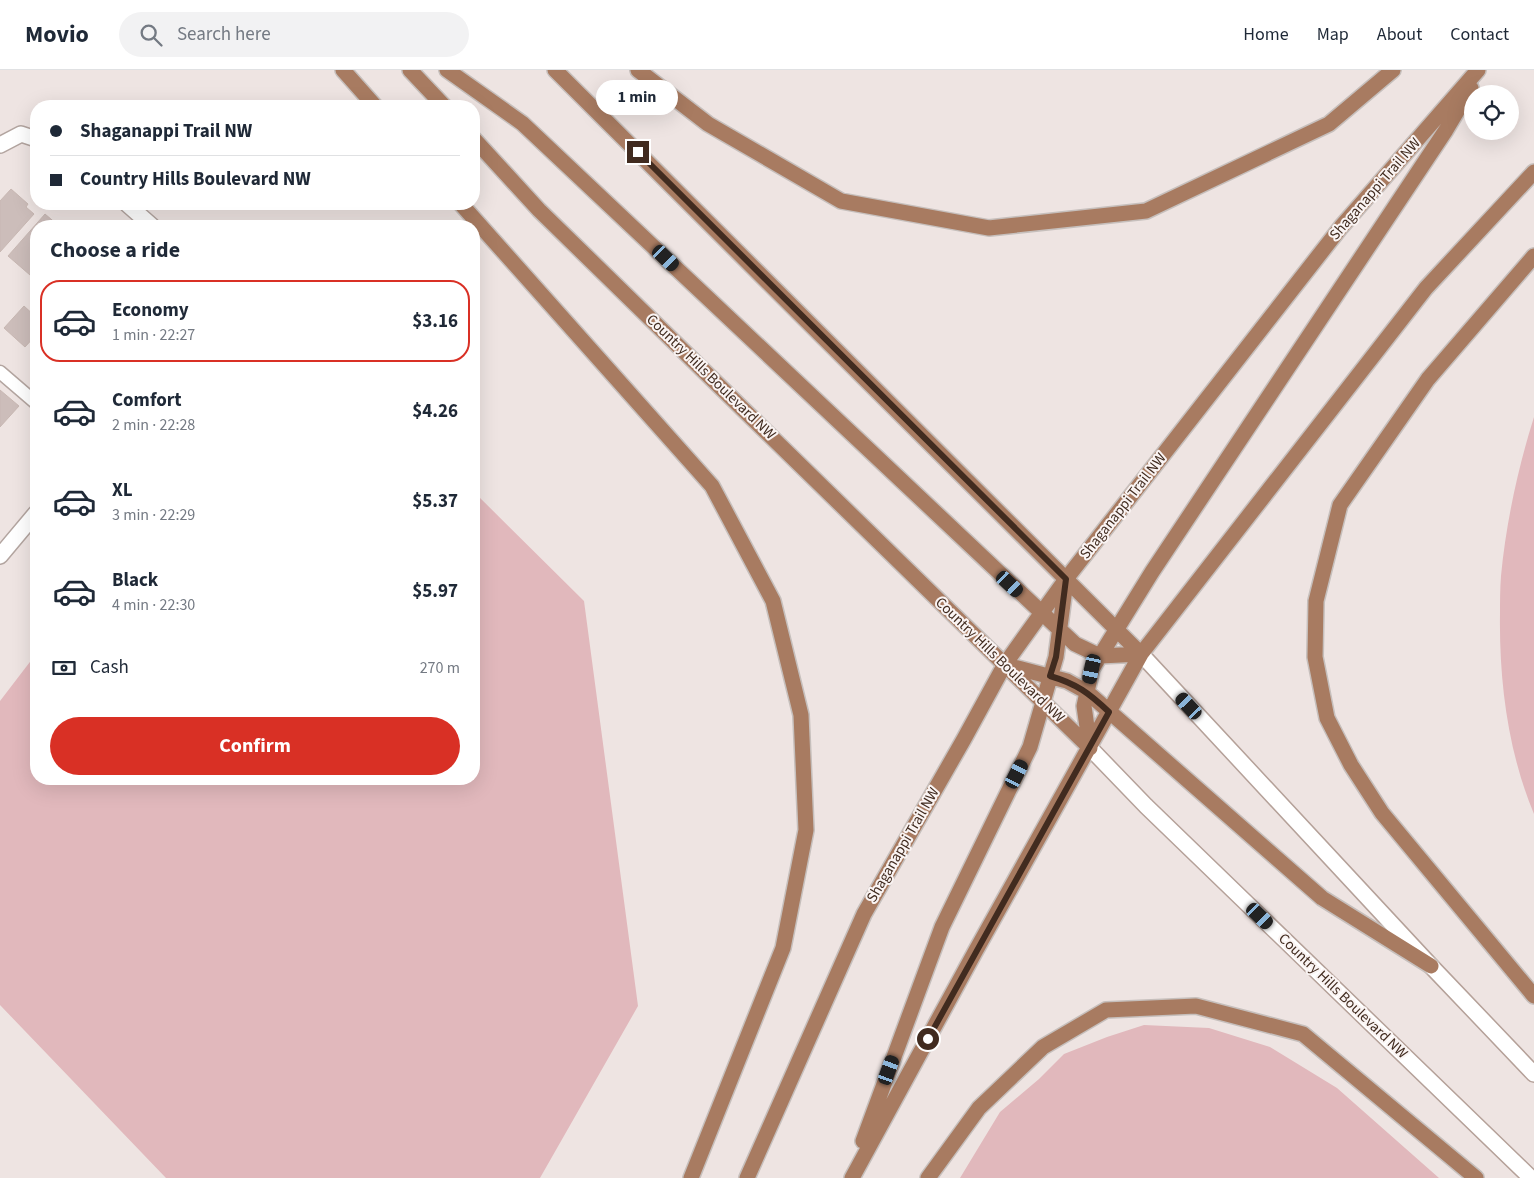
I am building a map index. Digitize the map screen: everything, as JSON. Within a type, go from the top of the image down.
[{"type":"main road","points":[[342,70],[370,100]]},
{"type":"main road","points":[[410,70],[438,100]]},
{"type":"main road","points":[[447,70],[522,123],[1075,644],[1100,656],[1141,654]]},
{"type":"main road","points":[[555,70],[1141,654],[1534,1074]]},
{"type":"main road","points":[[638,70],[708,124],[842,201],[989,228],[1146,212],[1329,124],[1394,70]]},
{"type":"main road","name":"Shaganappi Trail NW","points":[[747,1178],[864,914],[964,739],[1004,664],[1066,579],[1341,227],[1478,70]]},
{"type":"main road","points":[[1090,748],[1084,706],[1092,669],[1116,629],[1341,286],[1446,130],[1482,70]]},
{"type":"main road","points":[[0,145],[20,134],[30,138]]},
{"type":"main road","name":"Country Hills Boulevard NW","points":[[480,145],[540,210],[1090,748],[1146,806],[1531,1178]]},
{"type":"main road","points":[[851,1178],[1141,654],[1426,288],[1534,172]]},
{"type":"main road","points":[[134,210],[145,220]]},
{"type":"main road","points":[[467,210],[476,220]]},
{"type":"main road","points":[[480,224],[712,486],[773,601],[801,715],[806,830],[782,948],[691,1178]]},
{"type":"main road","points":[[1534,256],[1428,379],[1340,505],[1316,600],[1315,656],[1327,718],[1351,765],[1382,813],[1534,996]]},
{"type":"main road","points":[[0,556],[30,520]]},
{"type":"main road","points":[[851,1178],[942,927],[1030,747],[1056,657],[1066,579]]},
{"type":"main road","points":[[1004,664],[1067,681],[1087,692],[1322,898],[1431,966]]},
{"type":"main road","points":[[928,1178],[979,1108],[1043,1047],[1106,1010],[1196,1006],[1302,1034],[1476,1178]]},
{"type":"lane","points":[[0,372],[30,398]]},
{"type":"shaded area","points":[[1534,417],[1534,814],[1518,766],[1503,690],[1500,590],[1509,516]]},
{"type":"shaded area","points":[[480,498],[584,601],[638,1006],[540,1178],[166,1178],[0,1005],[0,701],[30,662],[30,785],[480,785]]},
{"type":"shaded area","points":[[1144,1025],[1209,1028],[1270,1047],[1337,1088],[1439,1178],[960,1178],[1000,1112],[1039,1079],[1064,1054]]},
{"type":"building","points":[[11,189],[28,204],[26,207],[34,214],[0,252],[0,201]]},
{"type":"building","points":[[45,214],[52,220],[40,220]]},
{"type":"building","points":[[30,231],[30,275],[8,256]]},
{"type":"building","points":[[24,306],[30,312],[30,342],[25,347],[4,328]]},
{"type":"building","points":[[0,390],[19,406],[0,427]]},
{"type":"route","points":[[638,152],[1066,579],[1056,657],[1050,676],[1067,681],[1087,692],[1109,712],[928,1039]]}]
